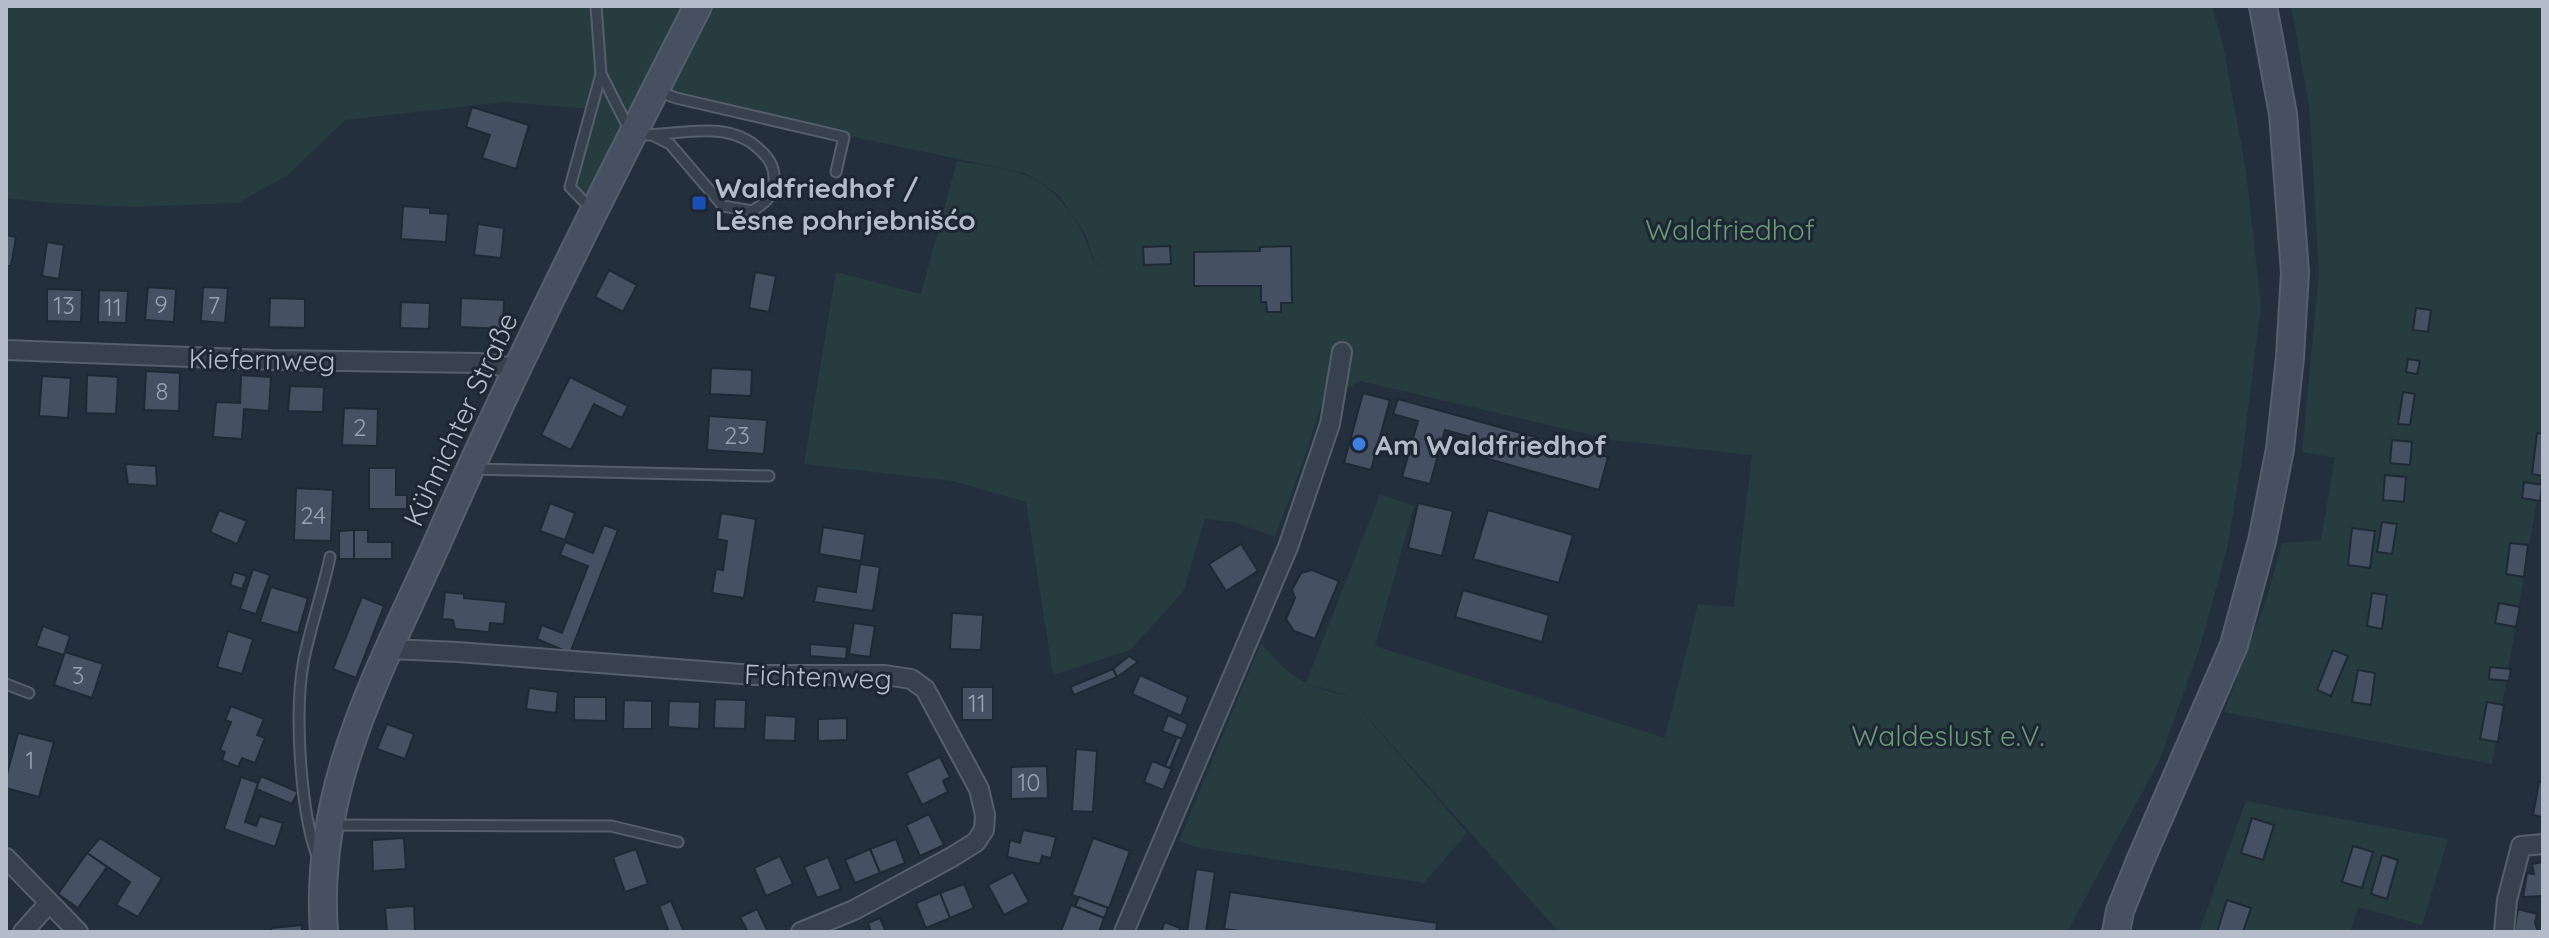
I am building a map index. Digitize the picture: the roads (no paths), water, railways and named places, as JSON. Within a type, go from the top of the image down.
[{"type":"street","name":"Kühnichter Straße","points":[[324,932],[329,825],[353,731],[469,469],[595,214],[643,135],[654,90],[698,6]]},
{"type":"street","points":[[2113,925],[2234,645],[2262,541],[2280,449],[2295,272],[2283,114],[2263,6]]},
{"type":"street","name":"Kiefernweg","points":[[6,350],[272,360],[479,363],[518,368]]},
{"type":"street","points":[[1124,932],[1288,547],[1330,424],[1342,352]]},
{"type":"street","name":"Fichtenweg","points":[[390,649],[754,675],[885,675],[911,679],[925,689],[979,789],[985,815],[984,830],[976,842],[952,857],[854,910],[801,932]]},
{"type":"street","points":[[2504,932],[2507,900],[2521,846],[2543,844]]},
{"type":"street","points":[[6,858],[78,932]]},
{"type":"street","points":[[23,932],[49,903]]},
{"type":"lane","points":[[595,214],[570,187],[601,74],[596,6]]},
{"type":"lane","points":[[601,74],[643,135],[670,144],[723,206],[752,211],[766,202],[775,189],[774,169],[754,144],[733,135],[710,130],[643,135]]},
{"type":"lane","points":[[654,90],[676,98],[844,137],[836,172]]},
{"type":"lane","points":[[469,469],[769,476]]},
{"type":"lane","name":"Kühnichter Straße","points":[[325,876],[309,835],[299,697],[304,658],[330,557]]},
{"type":"lane","points":[[6,684],[29,693]]},
{"type":"lane","points":[[329,825],[611,826],[678,842]]},
{"type":"place","name":"Waldfriedhof / Lěsne pohrjebnišćo","points":[[699,203]]},
{"type":"place","name":"Am Waldfriedhof","points":[[1359,444]]},
{"type":"park label","name":"Waldfriedhof","points":[[1730,229]]},
{"type":"park label","name":"Waldeslust e.V.","points":[[1948,735]]}]
